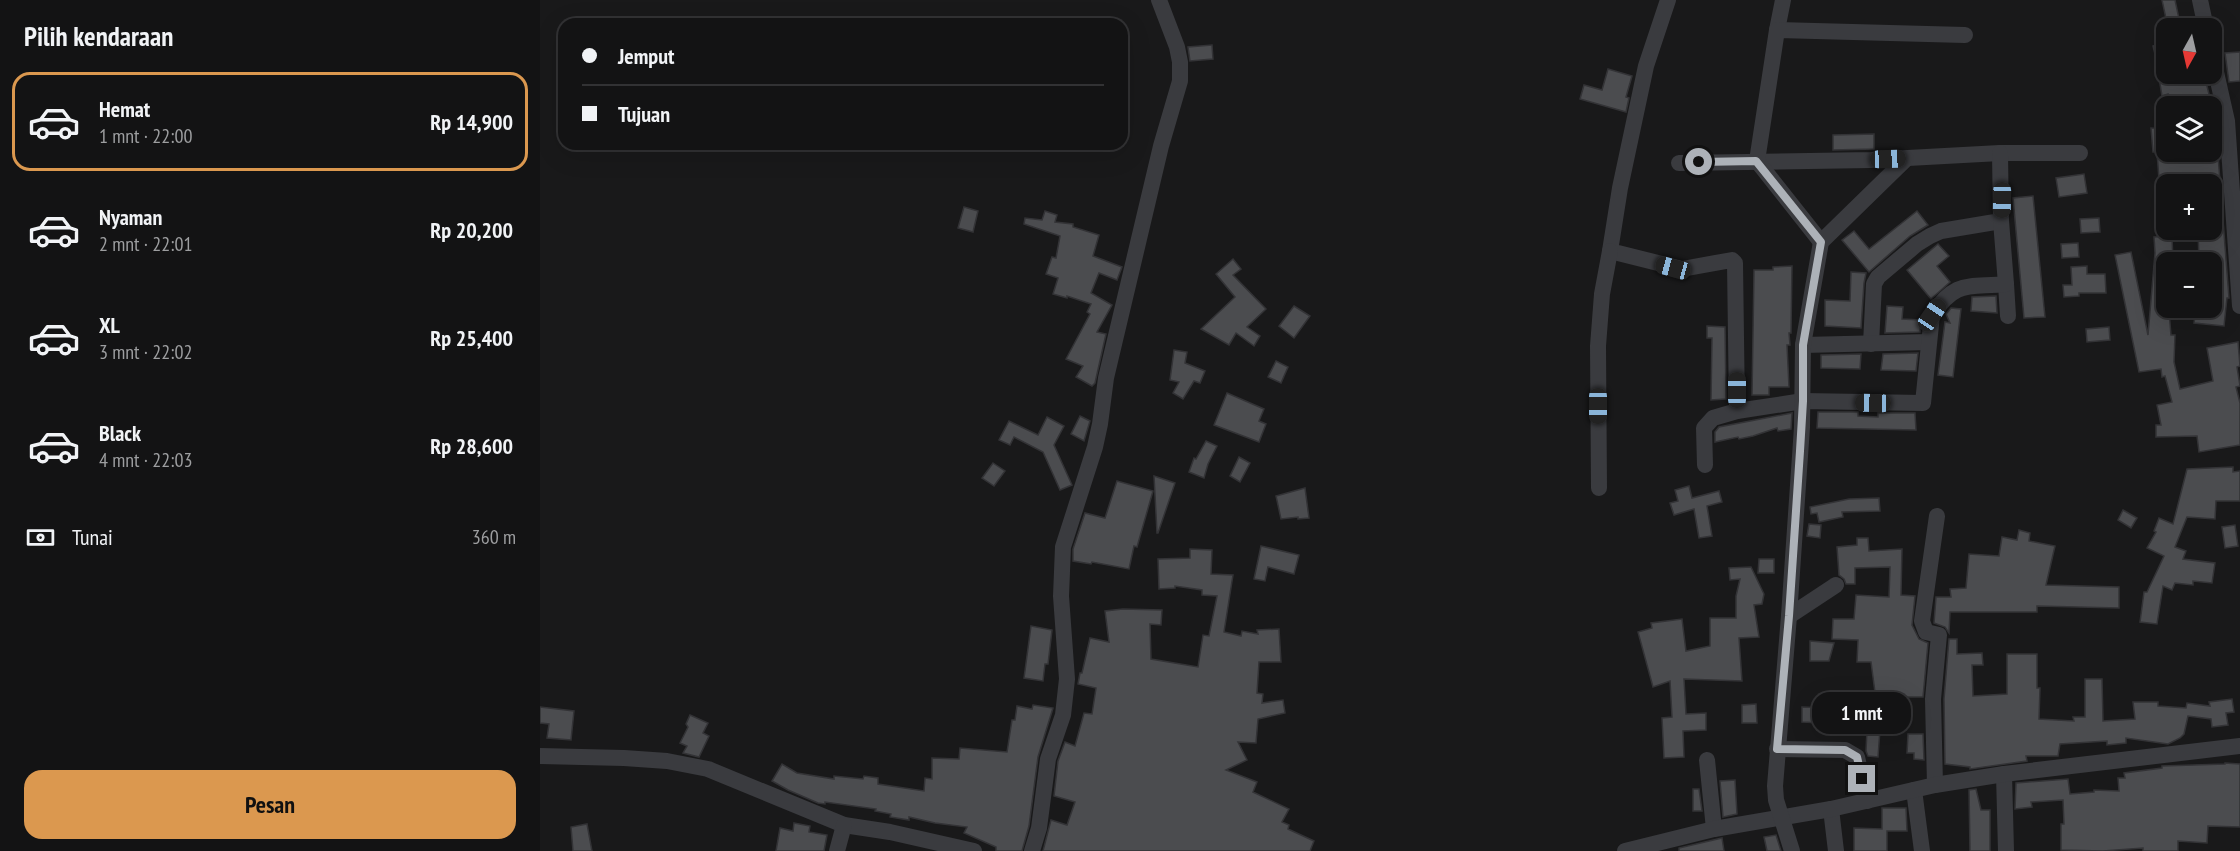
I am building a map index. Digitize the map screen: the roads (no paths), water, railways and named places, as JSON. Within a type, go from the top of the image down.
[{"type":"street","points":[[1032,851],[1039,828],[1048,759],[1063,715],[1067,679],[1061,596],[1063,547],[1095,447],[1111,355],[1161,146],[1180,81],[1177,47],[1159,0]]},
{"type":"street","points":[[1599,488],[1598,346],[1602,294],[1620,188],[1646,66],[1668,0]]},
{"type":"street","points":[[1783,0],[1756,161],[1821,242]]},
{"type":"street","points":[[2200,0],[2204,18]]},
{"type":"street","points":[[1777,30],[1965,35]]},
{"type":"street","points":[[2219,84],[2227,121],[2240,306]]},
{"type":"street","points":[[1679,163],[1906,159],[2000,153],[2080,153]]},
{"type":"street","points":[[2000,153],[2001,221],[2008,316]]},
{"type":"street","points":[[1791,851],[1774,786],[1789,616],[1803,401],[1803,345],[1821,242],[1906,159]]},
{"type":"street","points":[[1871,344],[1874,285],[1878,276],[1917,244],[1941,231],[2001,221]]},
{"type":"street","points":[[1610,250],[1682,269],[1731,260],[1736,263],[1737,411]]},
{"type":"street","points":[[1705,465],[1704,428],[1713,417],[1803,401],[1920,404],[1924,400],[1932,315],[1951,292],[1966,286],[2006,284]]},
{"type":"street","points":[[1803,345],[1929,342]]},
{"type":"street","points":[[1935,785],[1933,699],[1939,635],[1926,632],[1922,621],[1937,516]]},
{"type":"street","points":[[1789,616],[1836,585]]},
{"type":"street","points":[[1625,851],[1714,829],[1831,809],[1935,785],[2004,774],[2240,746]]},
{"type":"street","points":[[1777,749],[1845,750],[1852,753],[1857,757],[1867,801]]},
{"type":"street","points":[[540,756],[667,761],[708,769],[844,825],[890,832],[974,851]]},
{"type":"street","points":[[1707,760],[1714,829]]},
{"type":"street","points":[[2004,774],[2006,851]]},
{"type":"street","points":[[1914,790],[1922,851]]},
{"type":"street","points":[[1831,809],[1836,851]]},
{"type":"street","points":[[837,851],[844,825]]}]
